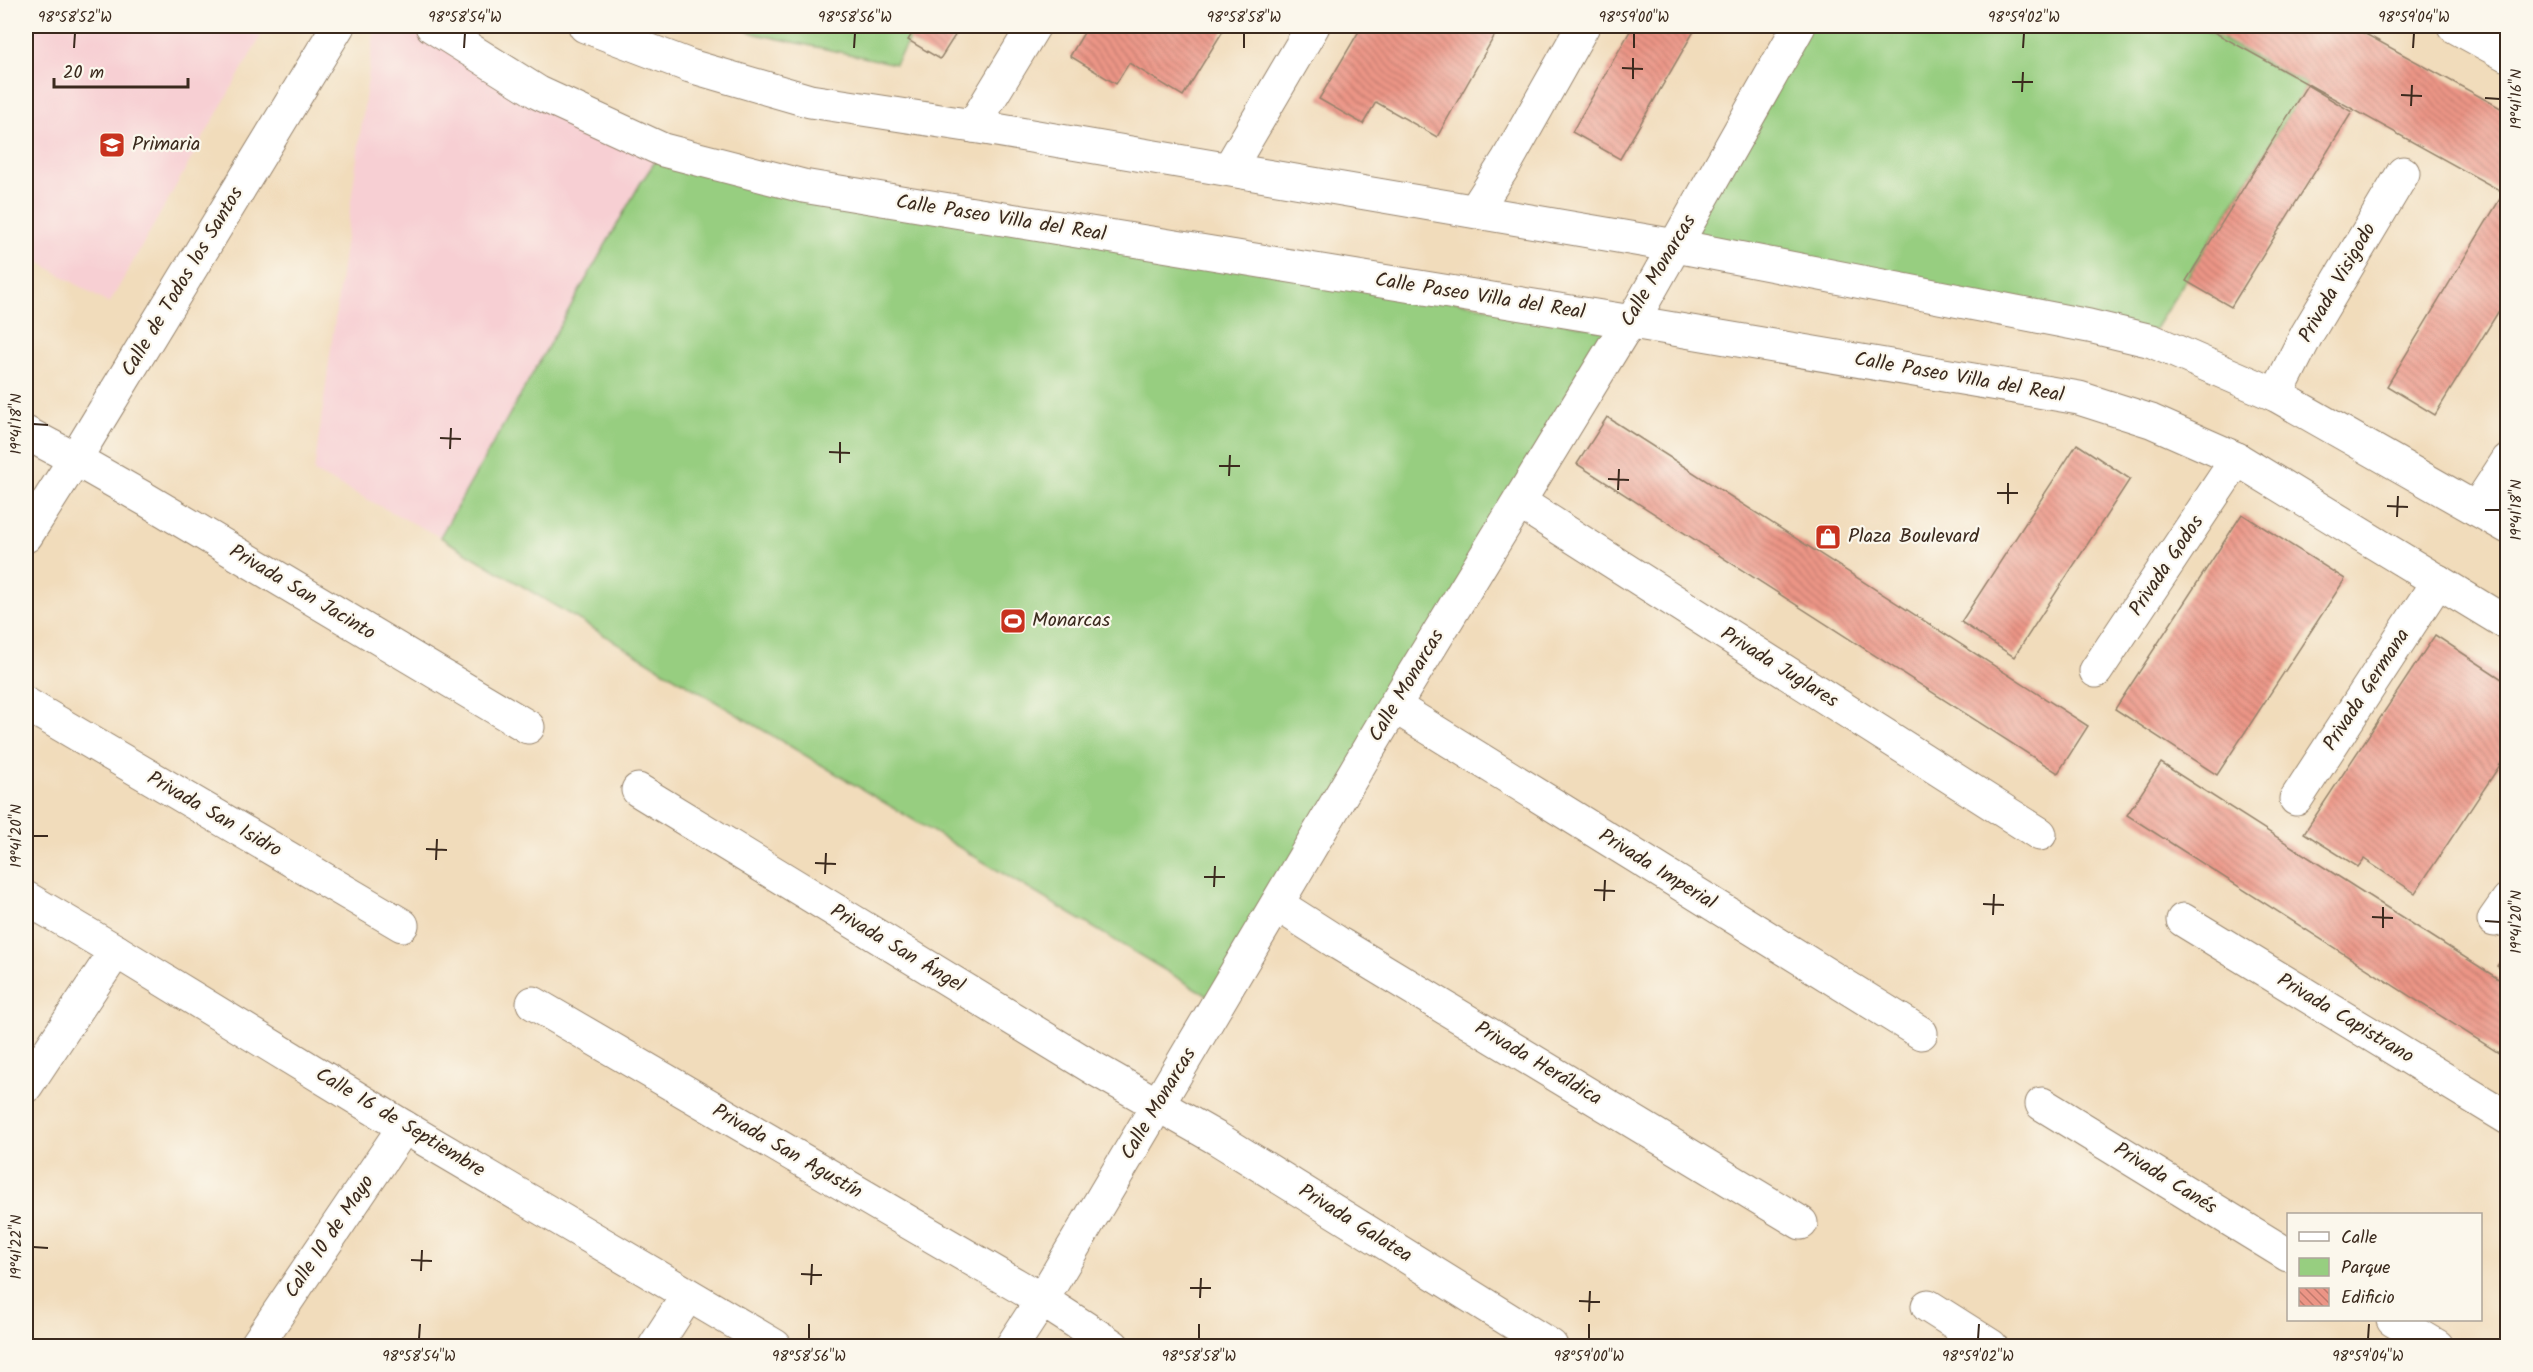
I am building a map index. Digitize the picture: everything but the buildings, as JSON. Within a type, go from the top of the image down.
[{"type":"street","name":"Calle de Todos los Santos","points":[[26,536],[338,26]]},
{"type":"street","name":"Calle Paseo Villa del Real","points":[[432,26],[539,93],[663,150],[803,186],[2079,398],[2151,421],[2237,459],[2508,624]]},
{"type":"street","points":[[585,26],[690,66],[810,101],[1229,169],[1676,246],[2089,326],[2152,341],[2276,395],[2508,527]]},
{"type":"street","points":[[972,126],[1034,26]]},
{"type":"street","points":[[1229,169],[1313,26]]},
{"type":"street","points":[[1475,211],[1507,161],[1583,26]]},
{"type":"street","name":"Calle Monarcas","points":[[1012,1347],[1158,1106],[1394,705],[1622,333],[1632,322],[1799,26]]},
{"type":"street","points":[[2454,26],[2507,55]]},
{"type":"street","name":"Privada Visigodo","points":[[2276,395],[2307,334],[2403,173]]},
{"type":"street","name":"Privada San Jacinto","points":[[26,433],[75,459],[528,727]]},
{"type":"street","name":"Privada Godos","points":[[2096,671],[2237,459]]},
{"type":"street","points":[[2476,509],[2508,460]]},
{"type":"street","name":"Privada Juglares","points":[[1519,502],[2040,834]]},
{"type":"street","name":"Privada Germana","points":[[2296,799],[2438,581]]},
{"type":"street","name":"Privada San Isidro","points":[[26,705],[402,925]]},
{"type":"street","name":"Privada Imperial","points":[[1394,705],[1921,1033]]},
{"type":"street","name":"Privada San Ángel","points":[[638,790],[1158,1106]]},
{"type":"street","name":"Calle 16 de Septiembre","points":[[26,898],[775,1347]]},
{"type":"street","name":"Privada Heráldica","points":[[1277,904],[1801,1223]]},
{"type":"street","name":"Privada Capistrano","points":[[2182,920],[2508,1118]]},
{"type":"street","points":[[26,1086],[116,951]]},
{"type":"street","name":"Privada San Agustín","points":[[533,1003],[1042,1300],[1113,1347]]},
{"type":"street","name":"Privada Canés","points":[[2042,1104],[2287,1254]]},
{"type":"street","name":"Privada Galatea","points":[[1158,1106],[1218,1139],[1551,1347]]},
{"type":"street","name":"Calle 10 de Mayo","points":[[256,1347],[404,1126]]},
{"type":"street","points":[[655,1347],[688,1295]]},
{"type":"street","points":[[1928,1306],[1991,1347]]},
{"type":"street","points":[[2395,1321],[2437,1347]]},
{"type":"shaded area","name":"Primaria","points":[[26,26],[242,26],[261,36],[109,304],[26,254]]},
{"type":"shaded area","points":[[375,26],[437,26],[662,150],[640,184],[440,537],[314,472]]},
{"type":"green space","points":[[733,26],[917,26],[895,64],[756,34]]},
{"type":"green space","points":[[1805,26],[2198,26],[2307,85],[2150,337],[1680,245]]},
{"type":"green space","name":"Monarcas","points":[[663,150],[1621,333],[1218,1002],[440,537],[640,184]]},
{"type":"place","name":"Primaria","points":[[112,145]]},
{"type":"place","name":"Plaza Boulevard","points":[[1828,537]]},
{"type":"place","name":"Monarcas","points":[[1013,621]]}]
